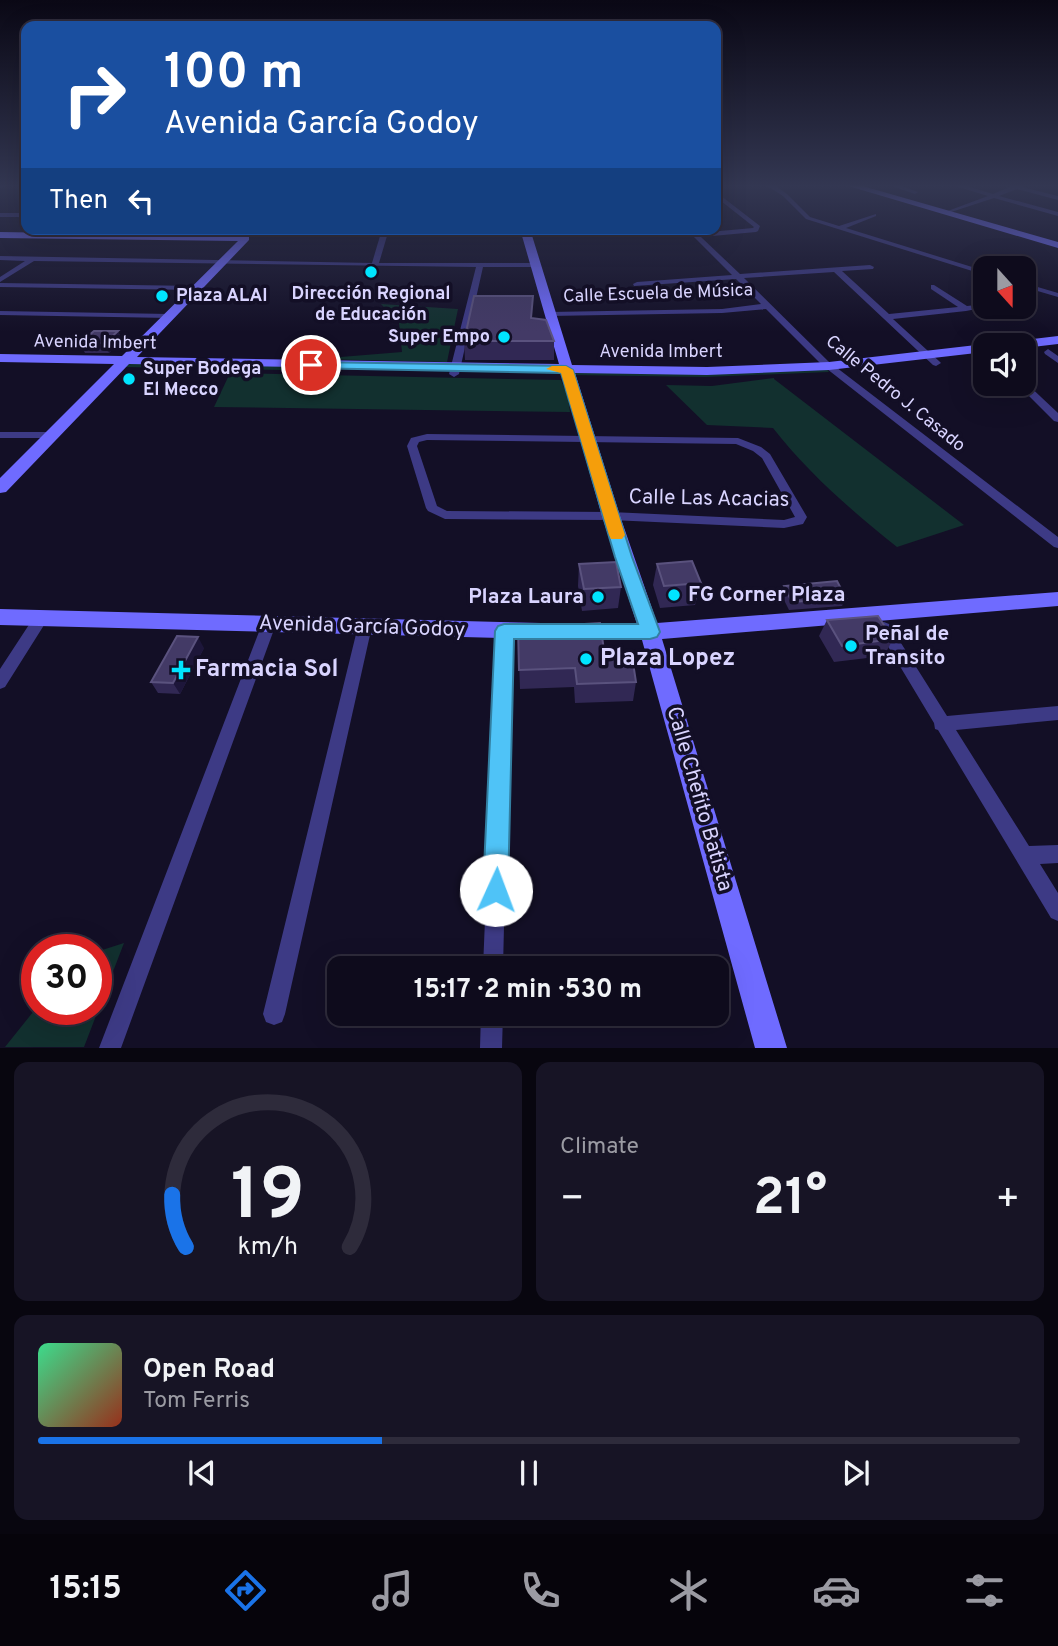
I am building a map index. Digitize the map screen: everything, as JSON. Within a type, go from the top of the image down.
[{"type":"main road","points":[[1020,234],[1058,245]]},
{"type":"main road","points":[[0,235],[171,235]]},
{"type":"main road","points":[[0,488],[249,235]]},
{"type":"main road","name":"Calle Chefito Batista","points":[[527,235],[611,516],[650,632],[771,1048]]},
{"type":"main road","points":[[1036,343],[1058,340]]},
{"type":"main road","name":"Avenida Imbert","points":[[0,365],[455,371],[709,379],[834,370],[973,353]]},
{"type":"main road","points":[[1036,354],[1055,354]]},
{"type":"main road","name":"Avenida Imbert","points":[[0,358],[121,365]]},
{"type":"main road","name":"Avenida García Godoy","points":[[0,617],[504,631],[650,632],[1058,599]]},
{"type":"street","points":[[858,234],[973,269]]},
{"type":"street","points":[[375,265],[383,235]]},
{"type":"street","name":"Calle Pedro J. Casado","points":[[696,235],[834,370],[1058,544]]},
{"type":"street","points":[[0,258],[375,265],[536,265]]},
{"type":"street","points":[[0,283],[33,258]]},
{"type":"street","points":[[455,371],[480,265]]},
{"type":"street","points":[[637,284],[870,267]]},
{"type":"street","points":[[835,269],[932,360]]},
{"type":"street","points":[[0,283],[197,288]]},
{"type":"street","points":[[934,287],[966,309]]},
{"type":"street","points":[[1036,289],[1058,295]]},
{"type":"street","name":"Calle Escuela de Música","points":[[549,314],[722,311],[768,306]]},
{"type":"street","points":[[887,317],[973,308]]},
{"type":"street","points":[[0,313],[170,316]]},
{"type":"street","points":[[1034,396],[1058,419]]},
{"type":"street","points":[[0,435],[50,435]]},
{"type":"street","name":"Calle Las Acacias","points":[[427,437],[588,441],[723,440],[747,444],[766,456],[801,517],[799,521],[784,524],[611,516],[452,516],[439,513],[432,508],[412,444],[415,440],[427,437]]},
{"type":"street","points":[[876,614],[1058,911]]},
{"type":"street","points":[[0,682],[41,618]]},
{"type":"street","points":[[110,1048],[270,624]]},
{"type":"street","points":[[274,1014],[365,626]]},
{"type":"street","points":[[493,956],[504,631]]},
{"type":"street","points":[[941,724],[1058,713]]},
{"type":"street","points":[[1023,856],[1058,854]]},
{"type":"street","points":[[491,1048],[492,1026]]},
{"type":"green space","points":[[381,304],[458,309],[447,362],[316,359],[402,352],[399,323]]},
{"type":"green space","points":[[128,363],[333,367],[331,371],[124,367]]},
{"type":"green space","points":[[826,368],[829,372],[705,377],[572,375],[572,372]]},
{"type":"green space","points":[[230,373],[561,380],[568,397],[570,412],[214,407]]},
{"type":"green space","points":[[774,378],[964,525],[897,547],[832,491],[801,461],[773,428],[707,425],[666,385],[712,386]]},
{"type":"green space","points":[[124,943],[112,974],[112,947]]},
{"type":"green space","points":[[23,1025],[92,1025],[84,1047],[5,1047]]},
{"type":"building","points":[[474,296],[533,296],[531,318],[546,320],[554,341],[464,341]]},
{"type":"building","points":[[94,331],[118,331],[105,343],[80,343]]},
{"type":"building","points":[[692,561],[701,583],[664,586],[657,564]]},
{"type":"building","points":[[616,562],[621,587],[584,589],[579,564]]},
{"type":"building","points":[[837,581],[846,598],[792,602],[784,586]]},
{"type":"building","points":[[878,616],[893,639],[842,646],[827,620]]},
{"type":"building","points":[[600,623],[605,657],[632,656],[636,682],[577,684],[575,668],[519,670],[518,628]]},
{"type":"building","points":[[177,636],[198,637],[173,683],[151,682]]},
{"type":"slow traffic","points":[[552,369],[566,370],[617,535]]},
{"type":"place","name":"Dirección Regional de Educación","points":[[371,272]]},
{"type":"place","name":"Plaza ALAI","points":[[162,296]]},
{"type":"place","name":"Super Empo","points":[[504,337]]},
{"type":"place","name":"Super Bodega El Mecco","points":[[129,379]]},
{"type":"place","name":"FG Corner Plaza","points":[[674,595]]},
{"type":"place","name":"Plaza Laura","points":[[598,597]]},
{"type":"place","name":"Peñal de Transito","points":[[851,646]]},
{"type":"place","name":"Plaza Lopez","points":[[586,659]]},
{"type":"place","name":"Farmacia Sol","points":[[181,670]]},
{"type":"route","points":[[311,365],[566,370],[630,577],[650,632],[504,631],[496,890]]}]
